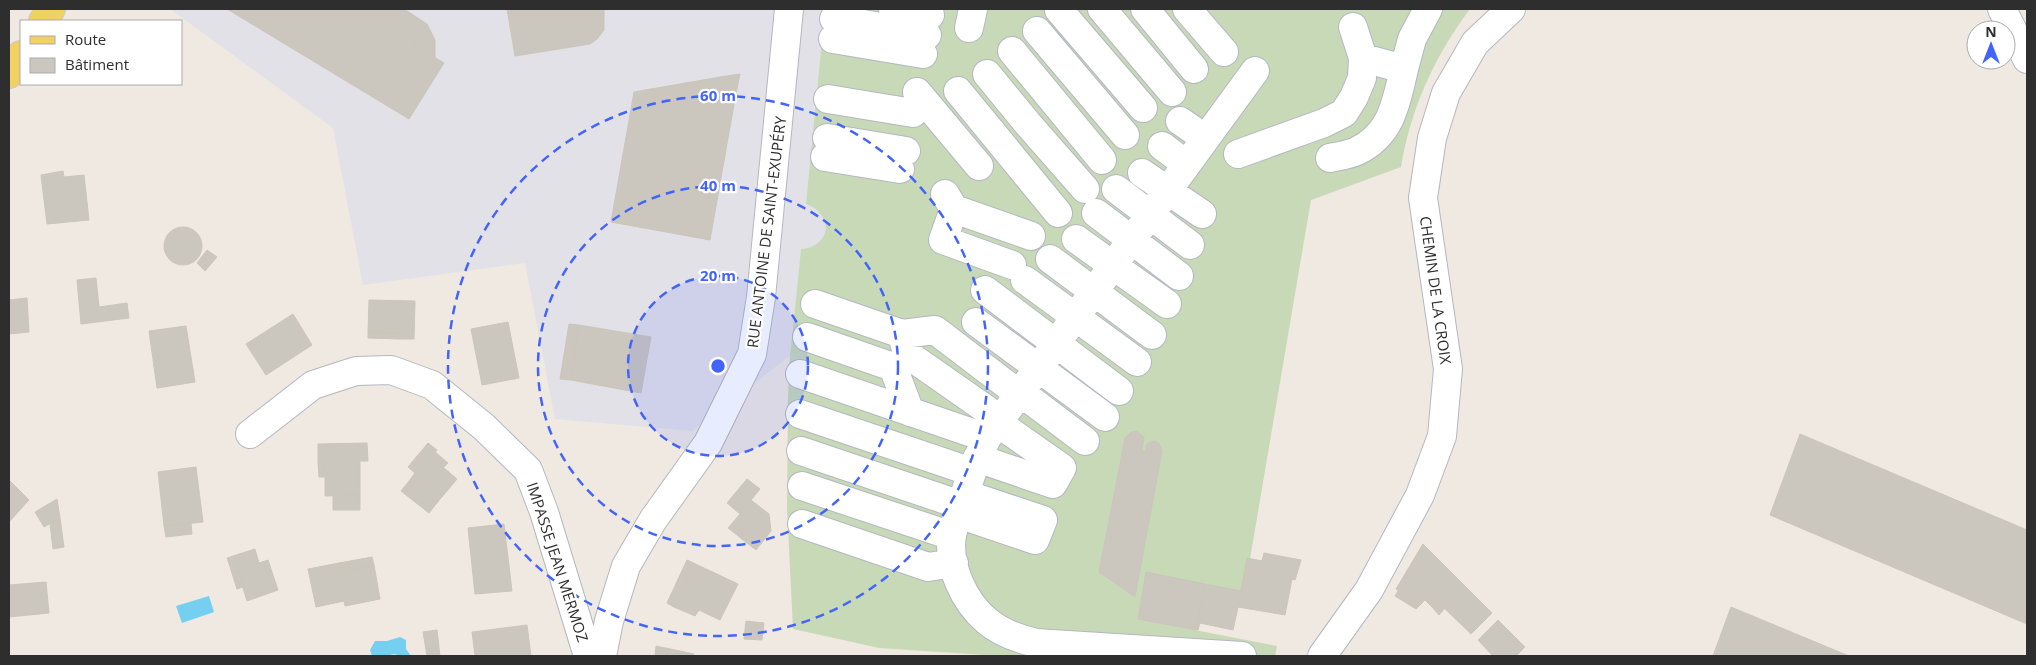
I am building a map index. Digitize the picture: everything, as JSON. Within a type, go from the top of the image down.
[{"type":"main road","points":[[44,20],[51,9]]},
{"type":"main road","points":[[9,74],[20,57]]},
{"type":"street","name":"RUE ANTOINE DE SAINT-EXUPÉRY","points":[[602,656],[609,621],[626,566],[653,520],[708,443],[752,354],[761,297],[789,9]]},
{"type":"street","points":[[834,29],[927,34],[893,9]]},
{"type":"street","points":[[1102,9],[1172,92]]},
{"type":"street","points":[[1145,9],[1194,69]]},
{"type":"street","points":[[1186,9],[1224,52]]},
{"type":"street","points":[[1330,158],[1356,151],[1378,138],[1391,118],[1412,39],[1428,9]]},
{"type":"street","name":"CHEMIN DE LA CROIX","points":[[1322,656],[1369,590],[1420,495],[1442,436],[1448,369],[1423,198],[1432,138],[1446,93],[1475,43],[1511,9]]},
{"type":"street","points":[[2002,9],[2027,59]]},
{"type":"street","points":[[1059,10],[1143,108]]},
{"type":"street","points":[[1238,154],[1324,123],[1344,113],[1354,97],[1362,78],[1363,58],[1353,27]]},
{"type":"street","points":[[1037,31],[1125,135]]},
{"type":"street","points":[[1012,51],[1102,160]]},
{"type":"street","points":[[1363,58],[1404,69]]},
{"type":"street","points":[[1242,656],[1036,643],[1018,639],[987,621],[974,607],[964,593],[956,575],[954,563],[974,473],[1019,393],[1255,71]]},
{"type":"street","points":[[987,74],[1091,201],[1131,240],[1179,276]]},
{"type":"street","points":[[958,91],[1058,213]]},
{"type":"street","points":[[1180,121],[1205,138]]},
{"type":"street","points":[[828,138],[908,141],[979,166]]},
{"type":"street","points":[[828,138],[908,141]]},
{"type":"street","points":[[828,138],[908,141]]},
{"type":"street","points":[[1153,159],[1177,177],[1202,214]]},
{"type":"street","points":[[1116,189],[1190,245]]},
{"type":"street","points":[[1031,236],[950,202],[943,240],[1018,272],[1137,362]]},
{"type":"street","points":[[1076,239],[1167,304]]},
{"type":"street","points":[[1050,259],[1152,335]]},
{"type":"street","points":[[985,290],[1119,391]]},
{"type":"street","points":[[815,304],[902,334],[935,330],[1086,441]]},
{"type":"street","points":[[976,322],[1105,416]]},
{"type":"street","points":[[902,334],[907,354],[974,473]]},
{"type":"street","points":[[807,337],[893,367],[910,412]]},
{"type":"street","name":"IMPASSE JEAN MERMOZ","points":[[250,434],[313,385],[356,371],[390,370],[432,385],[484,427],[528,470],[544,512],[588,656]]},
{"type":"street","points":[[800,374],[910,412],[974,473]]},
{"type":"street","points":[[800,414],[974,473]]},
{"type":"street","points":[[801,451],[974,473]]},
{"type":"street","points":[[802,486],[974,473]]},
{"type":"street","points":[[802,524],[928,567],[954,563]]},
{"type":"shaded area","points":[[170,9],[825,9],[806,204],[815,207],[822,214],[826,224],[825,234],[820,242],[811,248],[801,249],[791,355],[692,431],[555,419],[525,263],[363,285],[333,128]]},
{"type":"green space","points":[[825,9],[1470,9],[1445,46],[1426,84],[1411,124],[1401,167],[1311,200],[1250,559],[1247,559],[1241,591],[1146,573],[1138,619],[1277,646],[1275,656],[1000,656],[879,648],[793,629],[787,508],[789,367],[801,249],[811,247],[819,242],[824,236],[826,229],[821,215],[806,204]]},
{"type":"water","points":[[209,596],[214,612],[182,623],[176,606]]},
{"type":"water","points":[[400,637],[406,640],[406,649],[411,656],[394,654],[372,656],[370,650],[375,641],[387,641]]},
{"type":"building","points":[[227,9],[404,9],[427,24],[414,45],[444,63],[409,119]]},
{"type":"building","points":[[507,9],[604,9],[604,30],[590,44],[515,56]]},
{"type":"building","points":[[427,24],[435,40],[435,58],[414,45]]},
{"type":"building","points":[[740,74],[736,93],[720,77]]},
{"type":"building","points":[[720,77],[736,93],[710,240],[611,222],[634,92]]},
{"type":"building","points":[[63,171],[64,177],[84,175],[89,220],[47,224],[41,175]]},
{"type":"building","points":[[183,227],[196,233],[202,246],[196,259],[183,265],[170,259],[164,246],[170,233]]},
{"type":"building","points":[[207,250],[217,257],[205,271],[197,263]]},
{"type":"building","points":[[96,278],[99,307],[127,303],[129,318],[81,324],[77,280]]},
{"type":"building","points":[[27,298],[29,332],[9,334],[9,300]]},
{"type":"building","points":[[369,300],[415,301],[414,339],[400,339],[400,333],[368,332]]},
{"type":"building","points":[[293,314],[312,345],[266,375],[246,344]]},
{"type":"building","points":[[508,322],[519,378],[482,385],[471,329]]},
{"type":"building","points":[[569,324],[579,325],[571,380],[560,379]]},
{"type":"building","points":[[579,325],[651,337],[641,393],[571,380]]},
{"type":"building","points":[[186,326],[195,382],[157,388],[149,331]]},
{"type":"building","points":[[368,332],[400,333],[400,339],[368,338]]},
{"type":"building","points":[[1136,431],[1144,437],[1142,451],[1146,451],[1146,445],[1155,441],[1159,443],[1162,451],[1135,597],[1099,572],[1125,438],[1131,432]]},
{"type":"building","points":[[1800,434],[2027,530],[2027,624],[1770,515]]},
{"type":"building","points":[[367,443],[368,461],[360,461],[360,495],[325,496],[325,462],[318,462],[318,444]]},
{"type":"building","points":[[428,443],[437,450],[431,457],[457,479],[436,504],[409,481],[415,473],[408,467]]},
{"type":"building","points":[[435,452],[448,463],[443,468],[431,457]]},
{"type":"building","points":[[318,462],[325,462],[325,477],[319,477]]},
{"type":"building","points":[[196,467],[203,522],[164,526],[158,472]]},
{"type":"building","points":[[747,479],[760,489],[751,500],[769,514],[771,531],[756,550],[728,528],[740,514],[727,503]]},
{"type":"building","points":[[9,480],[29,500],[9,522]]},
{"type":"building","points":[[409,481],[436,504],[429,513],[401,491]]},
{"type":"building","points":[[360,495],[360,510],[333,510],[333,496]]},
{"type":"building","points":[[57,499],[60,518],[44,527],[35,512]]},
{"type":"building","points":[[60,518],[64,547],[53,549],[50,524]]},
{"type":"building","points":[[191,523],[192,534],[166,537],[164,526]]},
{"type":"building","points":[[504,524],[512,591],[475,594],[468,528]]},
{"type":"building","points":[[1423,544],[1492,613],[1471,634],[1437,601],[1432,607],[1425,600],[1420,605],[1396,589]]},
{"type":"building","points":[[255,549],[259,563],[268,560],[278,590],[247,601],[238,571],[232,573],[227,558]]},
{"type":"building","points":[[1264,553],[1301,560],[1295,580],[1292,579],[1285,615],[1238,607],[1233,630],[1200,623],[1198,630],[1196,630],[1205,584],[1241,591],[1247,558],[1262,561]]},
{"type":"building","points":[[372,557],[374,565],[341,573],[339,563]]},
{"type":"building","points":[[687,560],[738,584],[720,620],[699,610],[695,616],[674,607],[688,578],[680,575]]},
{"type":"building","points":[[339,563],[341,573],[374,565],[380,599],[345,606],[344,601],[316,607],[308,569]]},
{"type":"building","points":[[238,571],[243,587],[237,589],[232,573]]},
{"type":"building","points":[[1146,572],[1205,584],[1196,630],[1138,619]]},
{"type":"building","points":[[680,575],[688,578],[674,607],[667,603]]},
{"type":"building","points":[[46,582],[49,613],[9,617],[9,585]]},
{"type":"building","points":[[1398,591],[1420,605],[1416,609],[1395,596]]},
{"type":"building","points":[[1437,601],[1445,608],[1439,615],[1432,607]]},
{"type":"building","points":[[1731,607],[1849,656],[1713,656]]},
{"type":"building","points":[[1498,620],[1525,647],[1516,656],[1493,656],[1478,640]]},
{"type":"building","points":[[746,621],[764,623],[762,640],[744,639]]},
{"type":"building","points":[[527,625],[531,656],[475,656],[472,632]]},
{"type":"building","points":[[437,630],[440,656],[427,656],[423,632]]},
{"type":"building","points":[[656,646],[694,654],[693,656],[655,656]]}]
